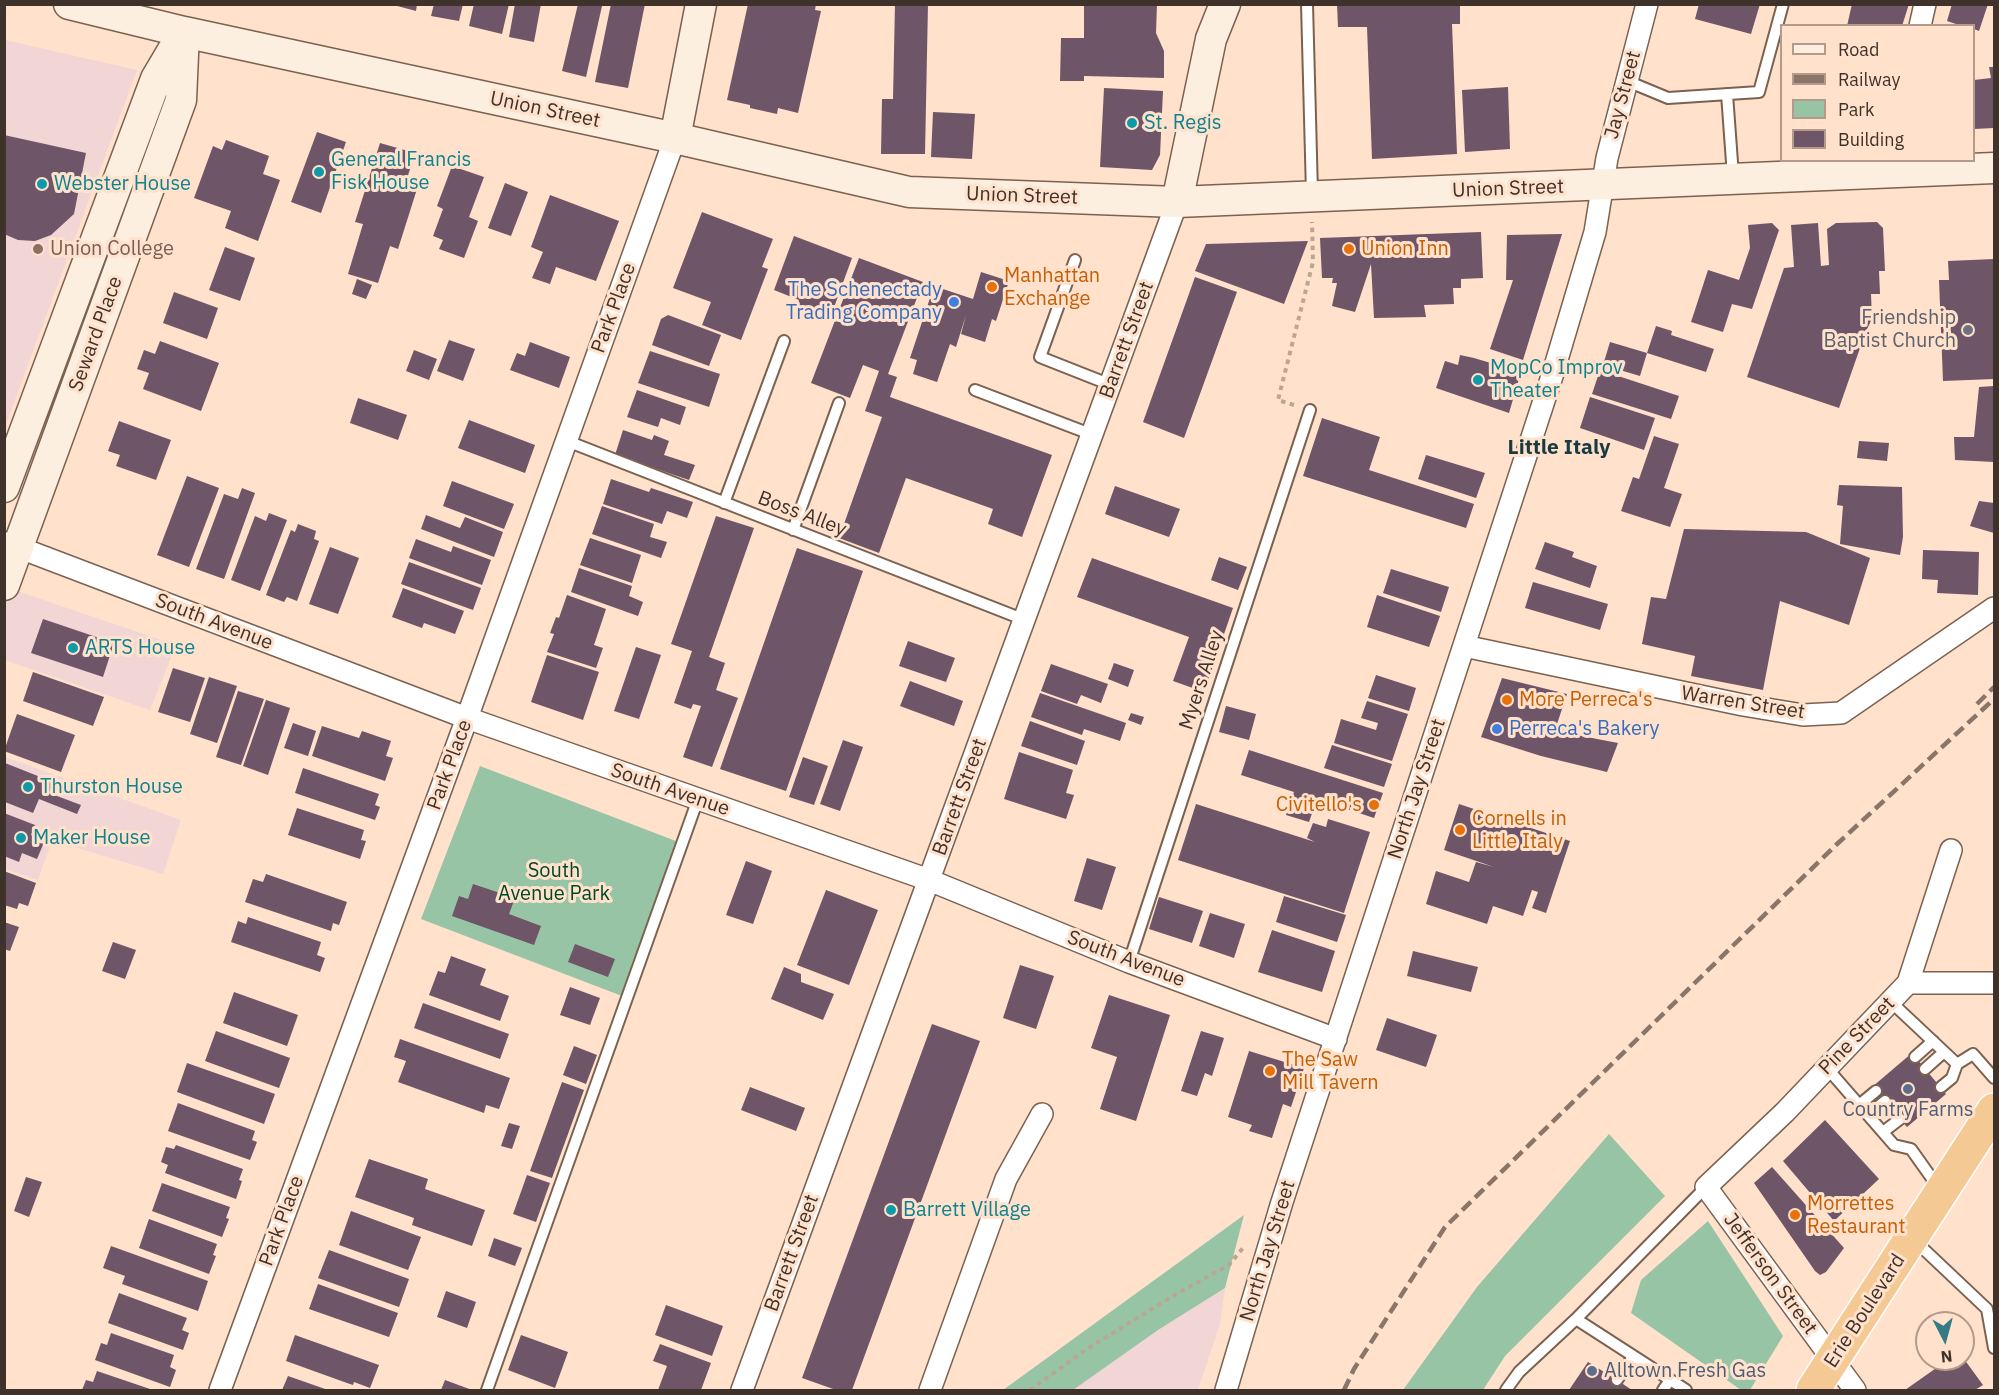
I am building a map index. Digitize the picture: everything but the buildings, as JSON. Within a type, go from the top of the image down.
[{"type":"highway","name":"Erie Boulevard","points":[[1813,1390],[1995,1110]]},
{"type":"main road","name":"Union Street","points":[[69,4],[184,32],[675,138],[909,192],[1177,202],[1733,179],[1882,167],[1995,168]]},
{"type":"main road","points":[[675,138],[701,4]]},
{"type":"main road","points":[[1177,202],[1211,39],[1225,4]]},
{"type":"main road","name":"Seward Place","points":[[4,487],[156,79],[184,32]]},
{"type":"main road","name":"Seward Place","points":[[4,585],[11,545],[181,100],[184,32]]},
{"type":"street","name":"Jay Street","points":[[1601,185],[1647,4]]},
{"type":"street","points":[[1920,24],[1925,4]]},
{"type":"street","name":"Park Place","points":[[220,1390],[467,718],[675,138]]},
{"type":"street","name":"North Jay Street","points":[[1226,1390],[1282,1202],[1553,373],[1595,232],[1601,185]]},
{"type":"street","name":"Barrett Street","points":[[746,1389],[1177,202]]},
{"type":"street","name":"South Avenue","points":[[11,545],[467,718],[929,880],[1129,962],[1336,1039]]},
{"type":"street","name":"Warren Street","points":[[1464,646],[1743,705],[1803,715],[1833,713],[1841,712],[1995,608]]},
{"type":"street","name":"Pine Street","points":[[1706,1187],[1785,1112],[1908,983],[1951,850]]},
{"type":"street","points":[[1908,983],[1995,983]]},
{"type":"street","points":[[930,1390],[1006,1179],[1042,1114]]},
{"type":"street","name":"Jefferson Street","points":[[1706,1187],[1855,1390]]},
{"type":"lane","points":[[1307,4],[1312,197]]},
{"type":"lane","points":[[1627,81],[1668,98],[1759,92],[1783,4]]},
{"type":"lane","points":[[1727,94],[1733,179]]},
{"type":"lane","points":[[1075,260],[1040,357],[1111,385]]},
{"type":"lane","points":[[724,503],[784,341]]},
{"type":"lane","points":[[975,390],[1093,435]]},
{"type":"lane","points":[[793,530],[838,403]]},
{"type":"lane","name":"Myers Alley","points":[[1129,962],[1310,410]]},
{"type":"lane","name":"Boss Alley","points":[[567,441],[1025,620]]},
{"type":"lane","points":[[488,1390],[698,799]]},
{"type":"lane","points":[[1890,1001],[1957,1064]]},
{"type":"lane","points":[[1915,1057],[1933,1041]]},
{"type":"lane","points":[[1925,1069],[1944,1052]]},
{"type":"lane","points":[[1941,1087],[1952,1078],[1957,1064],[1973,1054],[1995,1078]]},
{"type":"lane","points":[[1827,1068],[1894,1145],[1911,1149],[1941,1192]]},
{"type":"lane","points":[[1859,1105],[1876,1091]]},
{"type":"lane","points":[[1868,1115],[1885,1101]]},
{"type":"lane","points":[[1883,1132],[1900,1119]]},
{"type":"lane","points":[[1506,1390],[1519,1372],[1576,1319],[1706,1187]]},
{"type":"lane","points":[[1912,1238],[1987,1309],[1995,1348]]},
{"type":"lane","points":[[1576,1319],[1686,1390]]},
{"type":"lane","points":[[1617,1380],[1633,1357]]},
{"type":"lane","points":[[1663,1390],[1670,1380]]},
{"type":"path","points":[[1310,410],[1278,400],[1313,262],[1312,197]]},
{"type":"path","points":[[1030,1390],[1087,1349],[1178,1293],[1229,1265],[1244,1247]]},
{"type":"shaded area","name":"Union College","points":[[5,40],[137,70],[5,427]]},
{"type":"shaded area","points":[[5,587],[176,645],[150,710],[5,660]]},
{"type":"shaded area","points":[[5,757],[181,820],[163,874],[52,840],[38,880],[5,869]]},
{"type":"shaded area","points":[[1225,1288],[1220,1324],[1198,1390],[1073,1390],[1158,1330]]},
{"type":"green space","name":"South Avenue Park","points":[[480,766],[681,843],[622,996],[421,919]]},
{"type":"green space","points":[[1609,1134],[1665,1196],[1505,1356],[1483,1390],[1403,1390],[1477,1287]]},
{"type":"green space","points":[[1244,1215],[1225,1288],[1158,1330],[1073,1390],[1003,1390]]},
{"type":"green space","points":[[1708,1221],[1783,1336],[1750,1390],[1741,1390],[1631,1313],[1641,1280]]},
{"type":"railway","points":[[1977,704],[1994,687]]},
{"type":"railway","points":[[1344,1390],[1354,1369],[1445,1227],[1836,845],[1994,699]]},
{"type":"place","name":"St. Regis","points":[[1132,123]]},
{"type":"place","name":"General Francis Fisk House","points":[[319,172]]},
{"type":"place","name":"Webster House","points":[[42,184]]},
{"type":"place","name":"Union College","points":[[38,249]]},
{"type":"place","name":"Union Inn","points":[[1349,249]]},
{"type":"place","name":"Manhattan Exchange","points":[[992,287]]},
{"type":"place","name":"The Schenectady Trading Company","points":[[954,302]]},
{"type":"place","name":"Friendship Baptist Church","points":[[1968,330]]},
{"type":"place","name":"MopCo Improv Theater","points":[[1478,380]]},
{"type":"place","name":"ARTS House","points":[[73,648]]},
{"type":"place","name":"More Perreca's","points":[[1507,700]]},
{"type":"place","name":"Perreca's Bakery","points":[[1497,729]]},
{"type":"place","name":"Thurston House","points":[[28,787]]},
{"type":"place","name":"Civitello's","points":[[1374,805]]},
{"type":"place","name":"Cornells in Little Italy","points":[[1460,830]]},
{"type":"place","name":"Maker House","points":[[21,838]]},
{"type":"place","name":"The Saw Mill Tavern","points":[[1270,1071]]},
{"type":"place","name":"Country Farms","points":[[1908,1089]]},
{"type":"place","name":"Barrett Village","points":[[891,1210]]},
{"type":"place","name":"Morrettes Restaurant","points":[[1795,1215]]},
{"type":"place","name":"Alltown Fresh Gas","points":[[1592,1371]]},
{"type":"district","name":"Little Italy","points":[[1559,448]]}]
